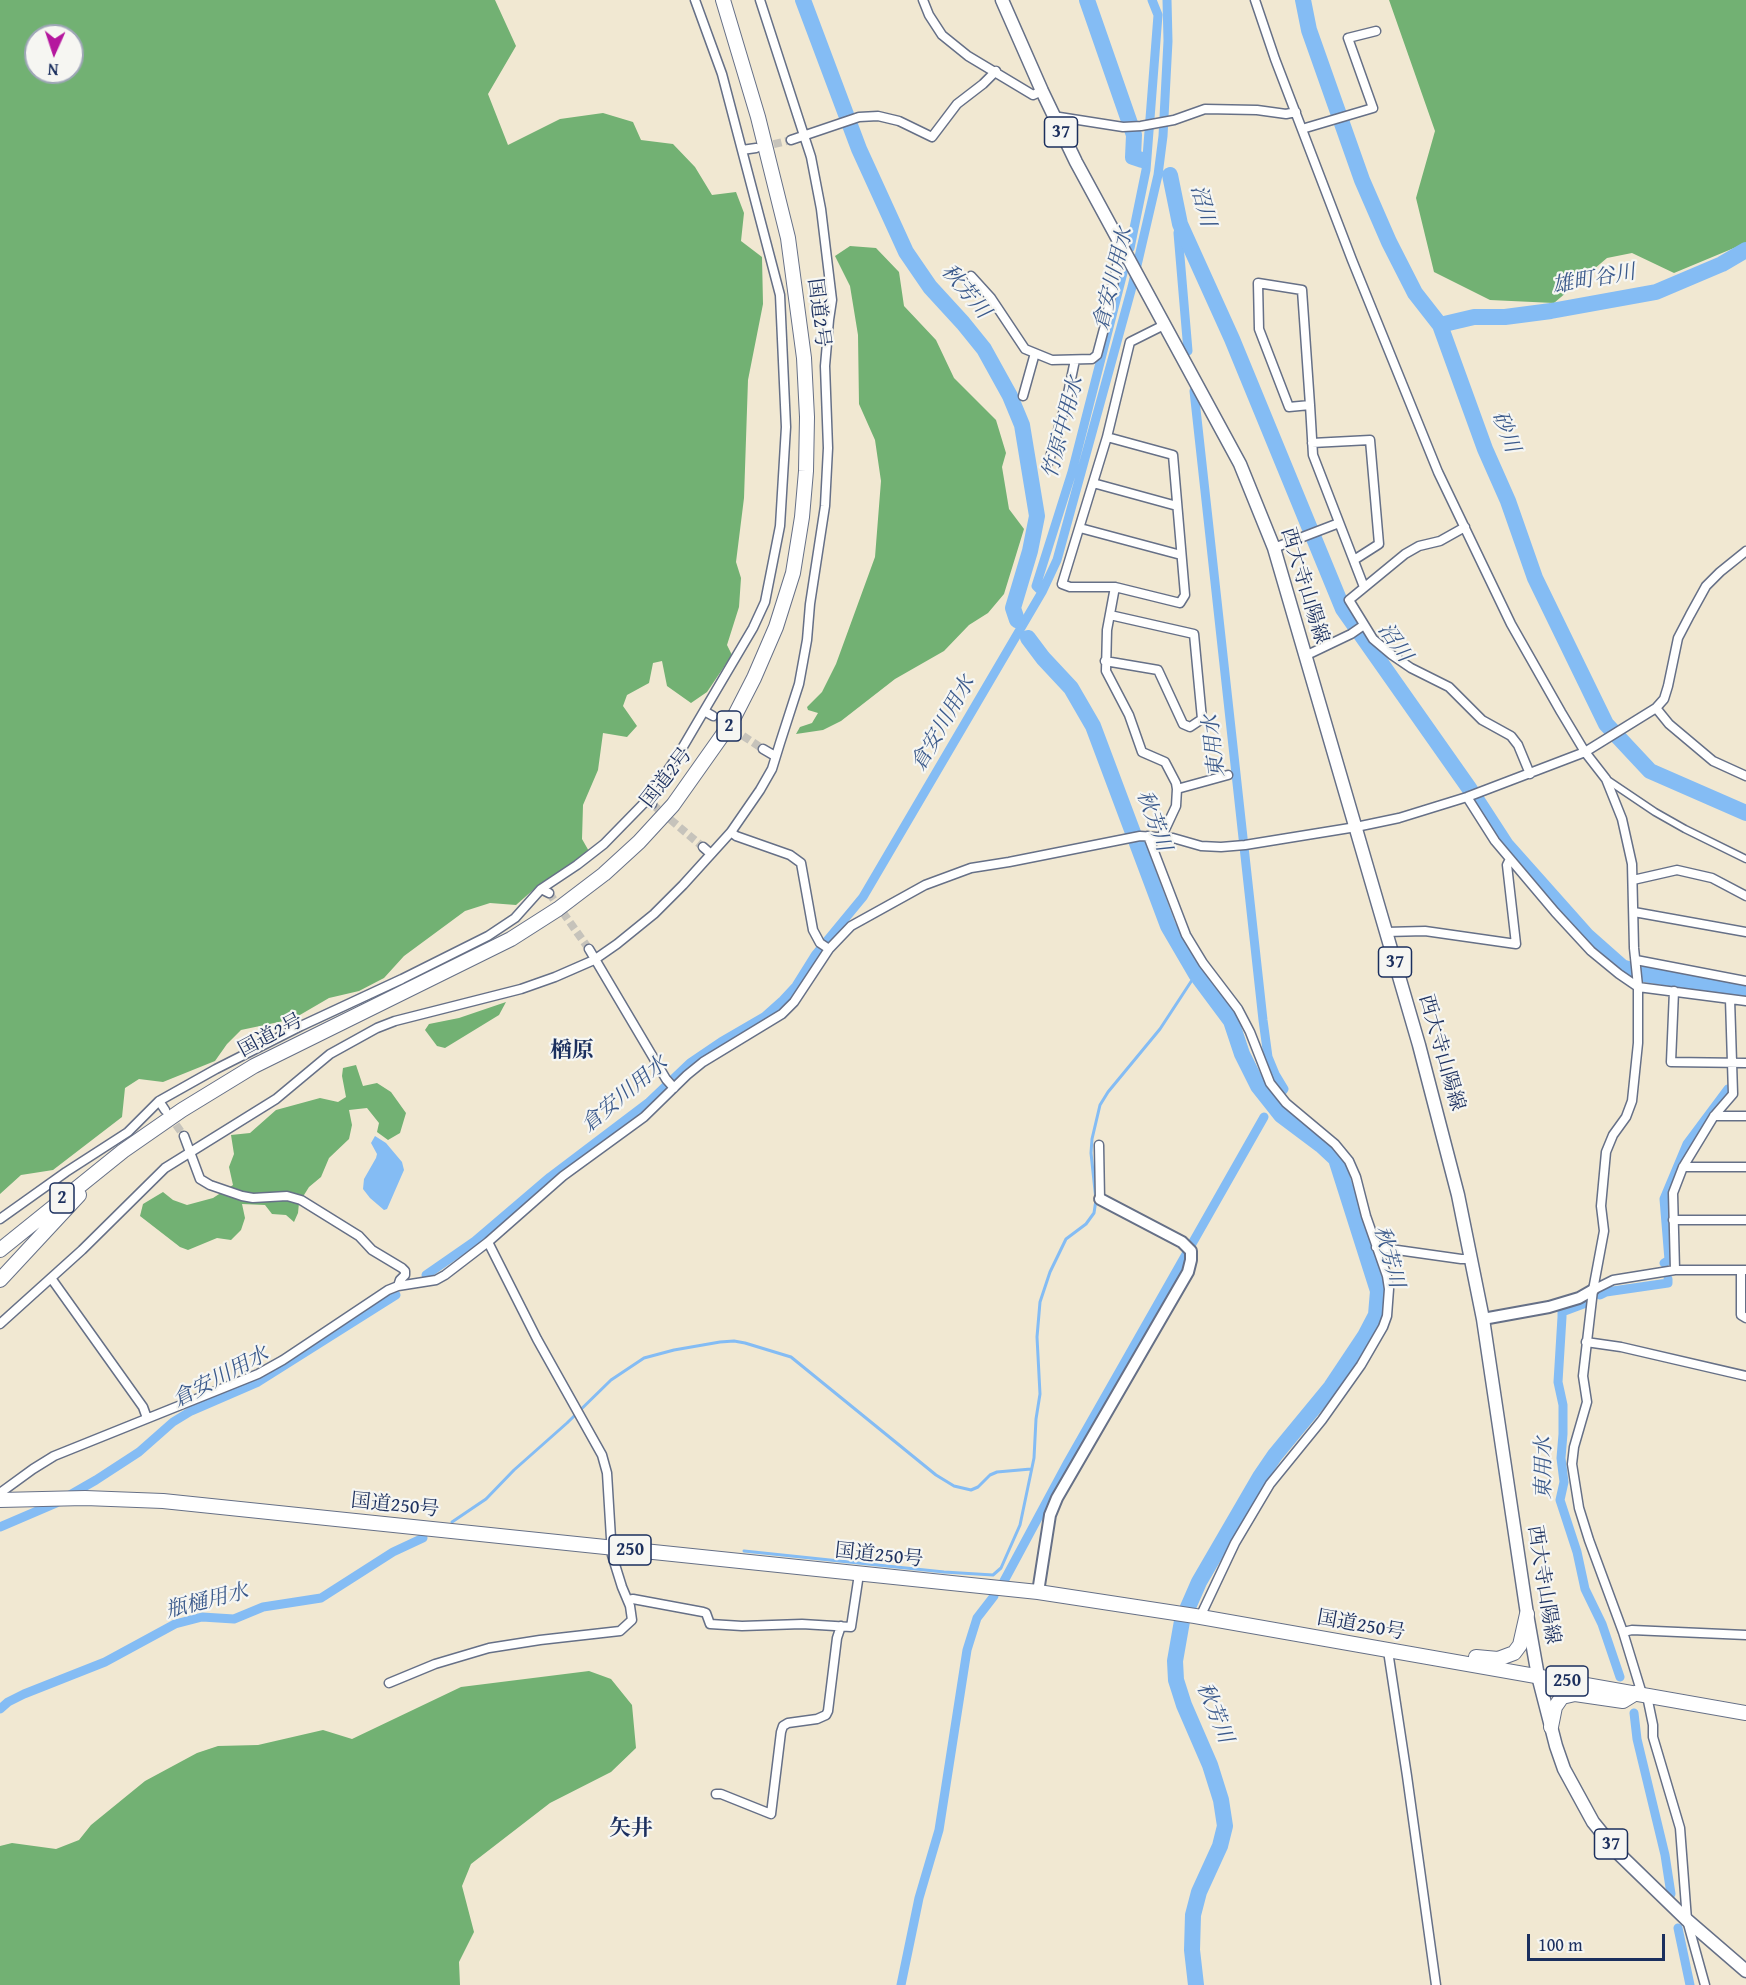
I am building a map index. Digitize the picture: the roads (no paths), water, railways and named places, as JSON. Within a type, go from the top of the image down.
[{"type":"highway","name":"国道2号","points":[[1,1248],[123,1151],[182,1110],[254,1066],[511,939],[558,909],[604,874],[639,842],[673,805],[731,723],[776,627],[793,573],[802,517],[807,417],[804,358],[788,238],[764,138],[723,0]]},
{"type":"highway","points":[[0,1280],[68,1205],[123,1151]]},
{"type":"highway","name":"国道250号","points":[[0,1500],[85,1498],[163,1501],[1038,1592],[1198,1616],[1746,1713]]},
{"type":"highway","name":"250","points":[[1418,1656],[1444,1652],[1490,1659],[1506,1657],[1514,1653],[1521,1645],[1527,1614]]},
{"type":"highway","name":"250","points":[[1551,1727],[1558,1702],[1569,1694],[1623,1701],[1642,1694]]},
{"type":"main road","name":"西大寺山陽線","points":[[1002,0],[1053,116],[1140,282],[1240,464],[1274,548],[1440,1120],[1483,1319],[1538,1676],[1564,1769],[1593,1822],[1619,1854],[1687,1920],[1746,1971]]},
{"type":"street","points":[[0,1219],[128,1132],[159,1101],[301,1026],[402,980],[488,936],[515,918],[604,844],[649,802],[753,628],[765,602],[771,578],[782,506],[786,427],[780,295],[722,74],[695,0]]},
{"type":"street","points":[[0,1324],[165,1168],[276,1099],[330,1054],[377,1028],[415,1015],[521,989],[594,960],[654,914],[731,832],[760,790],[772,769],[804,661],[822,531],[828,448],[825,366],[832,300],[831,276],[811,157],[760,0]]},
{"type":"street","points":[[923,0],[929,15],[942,35],[968,56],[1033,95],[1042,91]]},
{"type":"street","points":[[1255,0],[1348,250],[1429,451],[1511,624],[1606,779],[1622,819],[1632,864],[1638,986],[1638,1043],[1632,1101],[1626,1117],[1613,1135],[1606,1152],[1601,1206],[1604,1231],[1593,1290],[1583,1376],[1587,1401],[1574,1447],[1572,1464],[1589,1540],[1623,1632],[1653,1725],[1653,1737],[1680,1828],[1687,1920],[1705,1985]]},
{"type":"street","points":[[1302,129],[1373,108],[1347,38],[1376,31]]},
{"type":"street","points":[[791,140],[859,117],[878,116],[899,120],[932,137],[957,104],[996,71]]},
{"type":"street","points":[[1053,116],[1123,127],[1174,120],[1205,109],[1257,110],[1286,114],[1296,112]]},
{"type":"street","points":[[742,150],[756,148]]},
{"type":"street","points":[[971,276],[991,298],[1025,349],[1052,360],[1092,359],[1097,355],[1118,261],[1127,256]]},
{"type":"street","points":[[1310,405],[1289,407],[1258,329],[1258,283],[1302,290],[1310,405],[1313,455],[1364,587]]},
{"type":"street","points":[[1107,437],[1173,455],[1185,596],[1180,603],[1115,587],[1062,584],[1107,437],[1130,342],[1164,326]]},
{"type":"street","points":[[1023,396],[1035,353]]},
{"type":"street","points":[[1048,464],[1066,402],[1075,360]]},
{"type":"street","points":[[1312,443],[1370,440],[1379,544],[1354,560]]},
{"type":"street","points":[[1093,483],[1177,506]]},
{"type":"street","points":[[1274,548],[1339,522]]},
{"type":"street","points":[[1465,527],[1440,541],[1412,550],[1349,600],[1373,639],[1392,656],[1449,687],[1482,720],[1511,736],[1518,745],[1530,774]]},
{"type":"street","points":[[1080,528],[1181,555]]},
{"type":"street","points":[[0,1493],[54,1456],[258,1374],[283,1360],[388,1290],[398,1286],[436,1280],[488,1242],[563,1176],[644,1116],[670,1085],[782,1014],[794,1002],[826,947],[863,918],[926,885],[954,873],[983,865],[1144,836],[1162,836],[1201,846],[1241,846],[1356,827],[1399,818],[1467,797],[1588,750],[1652,710],[1664,699],[1678,638],[1706,586],[1719,572],[1746,552]]},
{"type":"street","points":[[1115,587],[1105,661],[1106,671],[1129,715],[1142,752],[1165,762],[1177,789],[1176,806],[1162,836]]},
{"type":"street","points":[[1105,661],[1158,670],[1183,724],[1190,727],[1202,719],[1194,634],[1110,615]]},
{"type":"street","points":[[1305,656],[1351,634],[1364,625]]},
{"type":"street","points":[[1652,710],[1713,761],[1746,776]]},
{"type":"street","points":[[704,711],[713,716]]},
{"type":"street","points":[[763,749],[775,756]]},
{"type":"street","points":[[1177,789],[1228,775]]},
{"type":"street","points":[[1606,779],[1684,829],[1746,859]]},
{"type":"street","points":[[1467,797],[1482,823],[1510,859],[1591,951],[1638,986],[1746,1001]]},
{"type":"street","points":[[731,832],[736,836],[790,855],[801,863],[813,930],[826,947]]},
{"type":"street","points":[[1144,836],[1186,935],[1203,963],[1238,1009],[1250,1032],[1270,1083],[1286,1103],[1335,1144],[1349,1161],[1387,1276],[1389,1289],[1387,1316],[1383,1327],[1322,1420],[1270,1484],[1235,1543],[1198,1616]]},
{"type":"street","points":[[703,847],[711,854]]},
{"type":"street","points":[[1386,932],[1425,931],[1516,944],[1507,865],[1510,859]]},
{"type":"street","points":[[1633,880],[1677,870],[1712,878],[1746,896]]},
{"type":"street","points":[[1634,912],[1746,932]]},
{"type":"street","points":[[589,949],[670,1085]]},
{"type":"street","points":[[1636,961],[1746,981]]},
{"type":"street","points":[[1674,991],[1671,1062],[1746,1063]]},
{"type":"street","points":[[1675,1270],[1673,1193],[1683,1167],[1714,1116],[1733,1094],[1731,999]]},
{"type":"street","points":[[159,1101],[165,1110]]},
{"type":"street","points":[[1714,1116],[1746,1116]]},
{"type":"street","points":[[184,1136],[200,1179],[210,1185],[252,1198],[287,1196],[301,1200],[359,1236],[372,1250],[405,1272],[398,1286]]},
{"type":"street","points":[[1038,1592],[1050,1515],[1057,1498],[1188,1272],[1191,1260],[1191,1251],[1182,1242],[1100,1199],[1099,1145]]},
{"type":"street","points":[[1683,1167],[1746,1167]]},
{"type":"street","points":[[1673,1220],[1746,1220]]},
{"type":"street","points":[[389,1683],[435,1664],[502,1645],[620,1631],[632,1620],[630,1605],[622,1587],[612,1548],[605,1464],[488,1242]]},
{"type":"street","points":[[1376,1247],[1471,1259]]},
{"type":"street","points":[[1483,1319],[1549,1307],[1578,1298],[1613,1280],[1675,1270],[1744,1270],[1741,1316],[1746,1318]]},
{"type":"street","points":[[51,1278],[143,1407],[147,1418]]},
{"type":"street","points":[[1586,1342],[1615,1346],[1746,1376]]},
{"type":"street","points":[[628,1600],[703,1612],[706,1613],[710,1624],[742,1626],[802,1624],[851,1627],[859,1574]]},
{"type":"street","points":[[716,1794],[771,1814],[783,1726],[788,1723],[817,1719],[828,1712],[837,1638],[841,1626]]},
{"type":"street","points":[[1623,1632],[1632,1630],[1746,1635]]},
{"type":"street","points":[[1388,1651],[1436,1985]]},
{"type":"water","points":[[375,1136],[386,1143],[402,1162],[404,1170],[387,1209],[384,1210],[363,1189],[364,1179],[377,1154],[371,1143]]},
{"type":"waterway","name":"秋芳川","points":[[803,0],[859,149],[906,252],[930,287],[984,349],[1010,396],[1022,425],[1037,516],[1030,551],[1013,608],[1017,620]]},
{"type":"waterway","name":"沼川","points":[[1087,0],[1134,135],[1133,157],[1142,160]]},
{"type":"waterway","name":"竹原中用水","points":[[1130,248],[1146,170],[1158,15],[1152,0]]},
{"type":"waterway","name":"倉安川用水","points":[[426,1275],[475,1241],[550,1177],[649,1102],[690,1063],[764,1017],[796,986],[816,954],[863,897],[1042,592],[1057,560],[1132,287],[1158,175],[1163,136],[1168,41],[1167,0]]},
{"type":"waterway","name":"砂川","points":[[1303,0],[1309,30],[1362,180],[1389,242],[1415,293],[1440,325],[1535,578],[1606,724],[1650,771],[1746,813]]},
{"type":"waterway","name":"沼川","points":[[1170,175],[1180,224],[1232,339],[1343,609],[1469,788],[1506,845],[1587,936],[1622,967],[1644,974],[1746,990]]},
{"type":"waterway","name":"東用水","points":[[1180,224],[1178,233],[1188,351]]},
{"type":"waterway","name":"雄町谷川","points":[[1440,325],[1474,317],[1505,317],[1551,311],[1656,292],[1722,264],[1746,250]]},
{"type":"waterway","name":"竹原中用水","points":[[1042,592],[1036,586],[1072,472],[1124,269]]},
{"type":"waterway","name":"東用水","points":[[1194,391],[1263,1020],[1268,1057],[1284,1089],[1281,1093]]},
{"type":"waterway","name":"秋芳川","points":[[1028,638],[1071,688],[1093,726],[1168,926],[1196,974],[1231,1021],[1242,1054],[1258,1086],[1281,1115],[1336,1159],[1378,1291],[1376,1315],[1365,1336],[1331,1387],[1275,1455],[1260,1477],[1199,1582],[1182,1621],[1175,1661],[1176,1680],[1184,1705],[1210,1765],[1221,1800],[1225,1826],[1220,1846],[1199,1892],[1193,1915],[1192,1950],[1196,1985]]},
{"type":"waterway","points":[[744,1551],[944,1572],[993,1575],[1001,1568],[1020,1525],[1034,1458],[1040,1394],[1037,1337],[1040,1302],[1050,1272],[1066,1239],[1086,1224],[1094,1213],[1096,1200],[1091,1153],[1100,1105],[1160,1029],[1196,974]]},
{"type":"waterway","name":"東用水","points":[[1664,1263],[1669,1260],[1664,1199],[1687,1144],[1728,1089]]},
{"type":"waterway","points":[[1004,1581],[1068,1462],[1264,1117]]},
{"type":"waterway","name":"東用水","points":[[1600,1295],[1606,1292],[1668,1283],[1668,1279]]},
{"type":"waterway","name":"倉安川用水","points":[[0,1527],[56,1503],[96,1480],[139,1452],[173,1422],[191,1411],[258,1382],[396,1295]]},
{"type":"waterway","name":"東用水","points":[[1586,1303],[1562,1312],[1558,1382],[1563,1405],[1561,1458],[1564,1482],[1560,1500],[1577,1552],[1585,1589],[1602,1624],[1620,1677]]},
{"type":"waterway","points":[[452,1522],[486,1499],[611,1380],[644,1358],[720,1342],[745,1343],[791,1357],[936,1475],[954,1486],[971,1490],[997,1472],[1031,1469]]},
{"type":"waterway","name":"瓶樋用水","points":[[0,1709],[24,1694],[105,1662],[175,1624],[202,1617],[234,1619],[263,1607],[321,1598],[393,1552],[423,1538]]},
{"type":"waterway","points":[[901,1985],[919,1898],[939,1830],[967,1650],[977,1618],[994,1596]]},
{"type":"waterway","name":"東用水","points":[[1634,1713],[1637,1739],[1665,1855],[1671,1894]]},
{"type":"waterway","name":"東用水","points":[[1678,1928],[1690,1985]]},
{"type":"tunnel","points":[[762,147],[791,140]]},
{"type":"tunnel","points":[[713,716],[763,749]]},
{"type":"tunnel","points":[[652,804],[703,847]]},
{"type":"tunnel","points":[[549,893],[589,949]]},
{"type":"tunnel","points":[[169,1115],[184,1136]]},
{"type":"district","name":"楢原","points":[[572,1051]]},
{"type":"district","name":"矢井","points":[[631,1829]]}]
